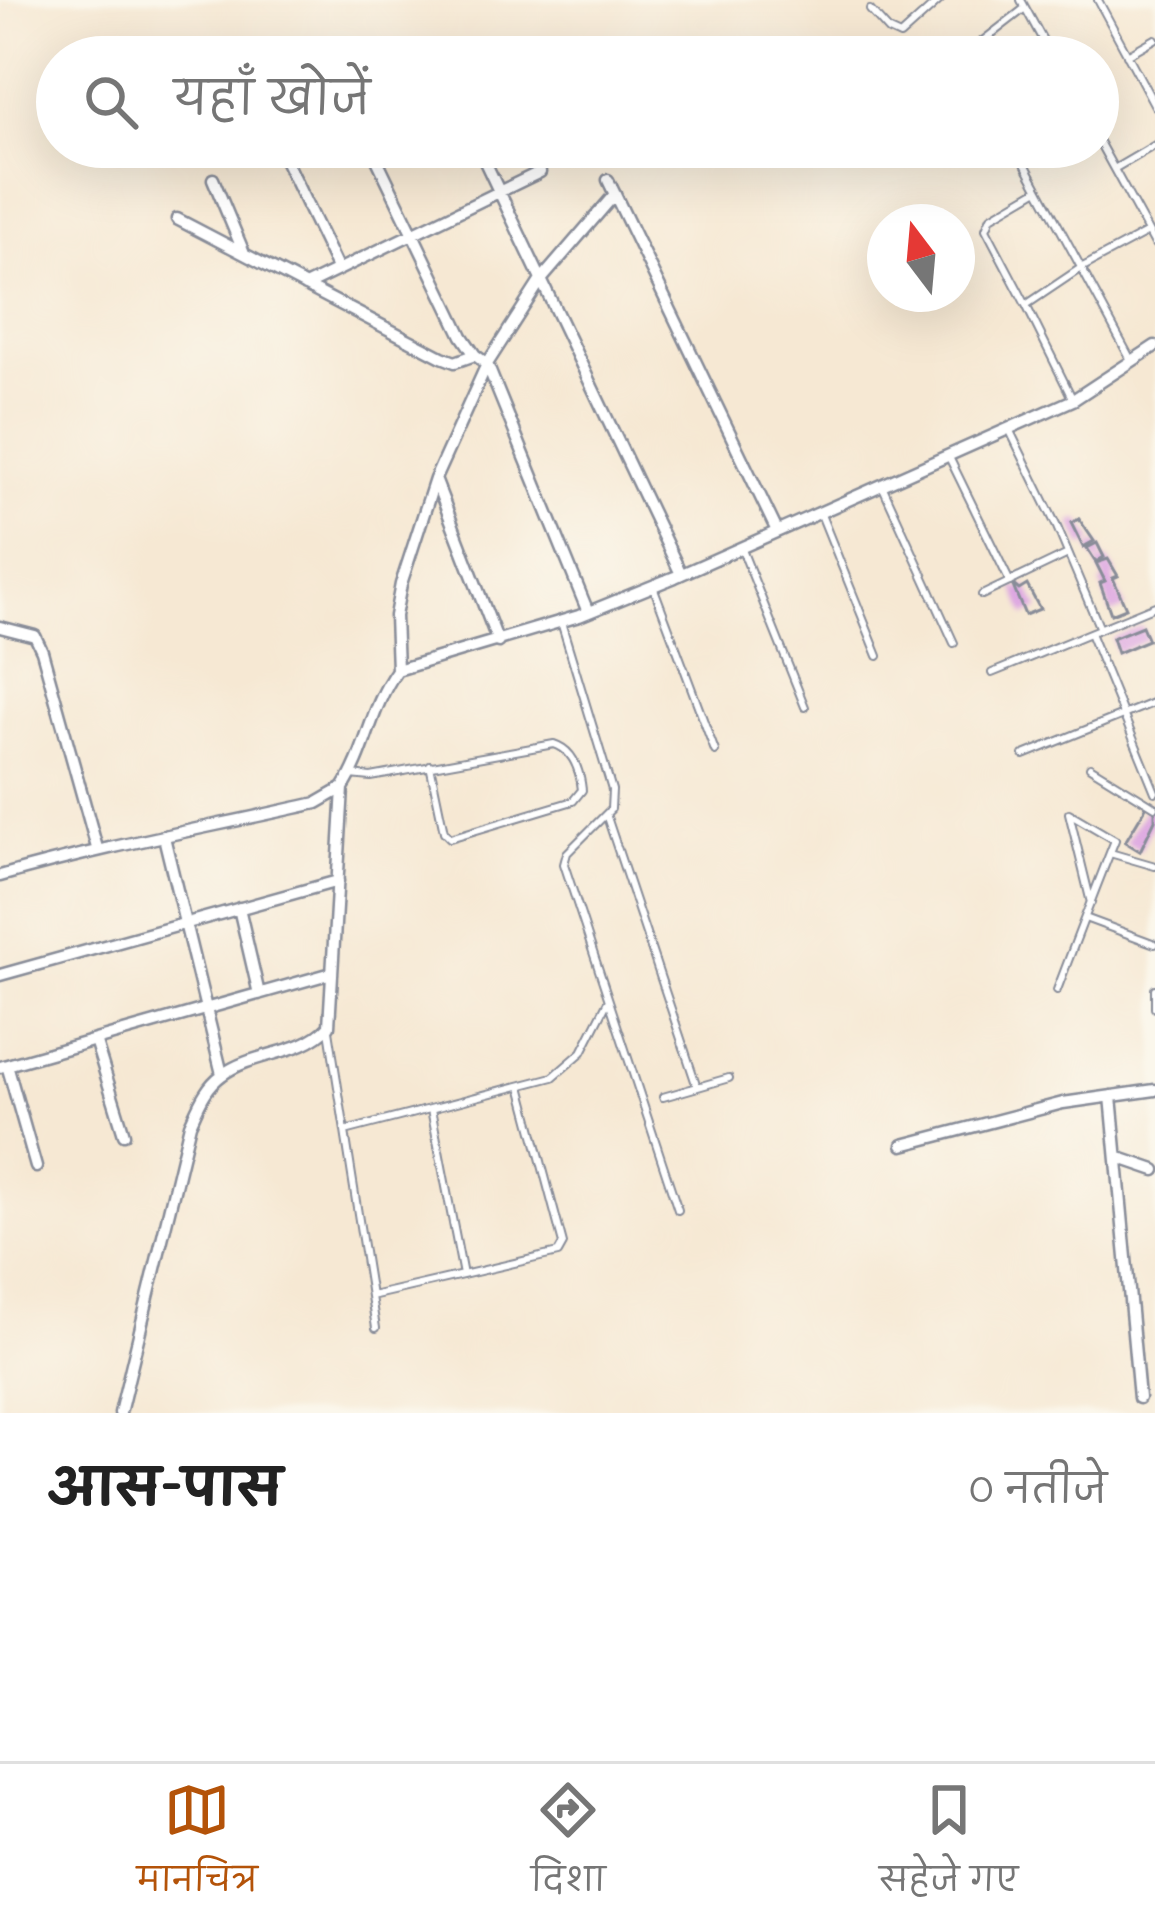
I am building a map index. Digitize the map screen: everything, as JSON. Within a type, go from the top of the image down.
[{"type":"street","points":[[289,168],[338,270]]},
{"type":"street","points":[[381,168],[462,336],[488,364],[588,612]]},
{"type":"street","points":[[488,168],[682,574]]},
{"type":"street","points":[[305,286],[540,172]]},
{"type":"street","points":[[213,179],[244,254]]},
{"type":"street","points":[[608,180],[777,531]]},
{"type":"street","points":[[0,858],[2,875],[97,848],[134,845],[317,803],[343,788],[374,707],[397,670],[395,616],[401,584],[436,479],[488,364],[542,280],[615,194]]},
{"type":"street","points":[[177,219],[442,357],[455,362],[475,355]]},
{"type":"street","points":[[397,670],[561,622],[682,574],[1072,400],[1155,346]]},
{"type":"street","points":[[436,479],[498,642]]},
{"type":"street","points":[[0,627],[34,636],[42,652],[97,848]]},
{"type":"street","points":[[120,1413],[190,1124],[203,1095],[222,1074],[316,1040],[328,1026],[343,788]]},
{"type":"street","points":[[164,837],[222,1074]]},
{"type":"street","points":[[0,975],[338,881]]},
{"type":"street","points":[[239,908],[259,994]]},
{"type":"street","points":[[36,1167],[3,1066],[332,974]]},
{"type":"street","points":[[95,1040],[124,1134]]},
{"type":"street","points":[[903,1145],[1009,1116],[1155,1090]]},
{"type":"street","points":[[1111,1096],[1139,1398]]},
{"type":"street","points":[[1117,1157],[1155,1170]]},
{"type":"lane","points":[[1098,0],[1117,36]]},
{"type":"lane","points":[[870,10],[895,36],[905,33],[936,1]]},
{"type":"lane","points":[[987,36],[1023,4],[1041,36]]},
{"type":"lane","points":[[1127,55],[1155,39]]},
{"type":"lane","points":[[1119,40],[1155,106]]},
{"type":"lane","points":[[1119,166],[1155,145]]},
{"type":"lane","points":[[1027,168],[1132,362]]},
{"type":"lane","points":[[1114,169],[1155,244]]},
{"type":"lane","points":[[1038,189],[991,217],[986,229],[1072,400]]},
{"type":"lane","points":[[1026,304],[1148,232]]},
{"type":"lane","points":[[1008,428],[1100,629]]},
{"type":"lane","points":[[948,455],[1010,581]]},
{"type":"lane","points":[[881,484],[954,643]]},
{"type":"lane","points":[[820,512],[878,656]]},
{"type":"lane","points":[[740,548],[806,707]]},
{"type":"lane","points":[[982,595],[1068,554]]},
{"type":"lane","points":[[653,586],[716,751]]},
{"type":"lane","points":[[992,673],[1155,605]]},
{"type":"lane","points":[[561,622],[612,790],[611,809],[567,853],[564,864],[678,1210]]},
{"type":"lane","points":[[1090,633],[1155,792]]},
{"type":"lane","points":[[1024,755],[1155,702]]},
{"type":"lane","points":[[351,775],[371,777],[430,765],[554,744],[564,748],[576,765],[582,790],[573,802],[450,838],[444,832],[430,765]]},
{"type":"lane","points":[[1090,767],[1155,807]]},
{"type":"lane","points":[[1057,991],[1115,840],[1069,813],[1090,903]]},
{"type":"lane","points":[[606,814],[698,1087]]},
{"type":"lane","points":[[1110,853],[1155,866]]},
{"type":"lane","points":[[1085,917],[1155,944]]},
{"type":"lane","points":[[1155,991],[1155,1008]]},
{"type":"lane","points":[[345,1131],[553,1077],[572,1064],[608,1001]]},
{"type":"lane","points":[[328,1026],[376,1328]]},
{"type":"lane","points":[[316,1040],[331,1042]]},
{"type":"lane","points":[[663,1096],[729,1078]]},
{"type":"lane","points":[[371,1296],[550,1257],[561,1248],[521,1086]]},
{"type":"lane","points":[[431,1109],[463,1275]]},
{"type":"building","points":[[1079,519],[1094,541],[1083,547],[1071,523]]},
{"type":"building","points":[[1097,543],[1104,557],[1096,562],[1087,548]]},
{"type":"building","points":[[1108,559],[1126,608],[1111,614],[1096,563]]},
{"type":"building","points":[[1012,584],[1019,590],[1027,585],[1040,609],[1025,615]]},
{"type":"building","points":[[1142,626],[1148,640],[1117,653],[1112,638]]},
{"type":"building","points":[[1148,804],[1155,809],[1155,820],[1140,851],[1125,842]]}]
